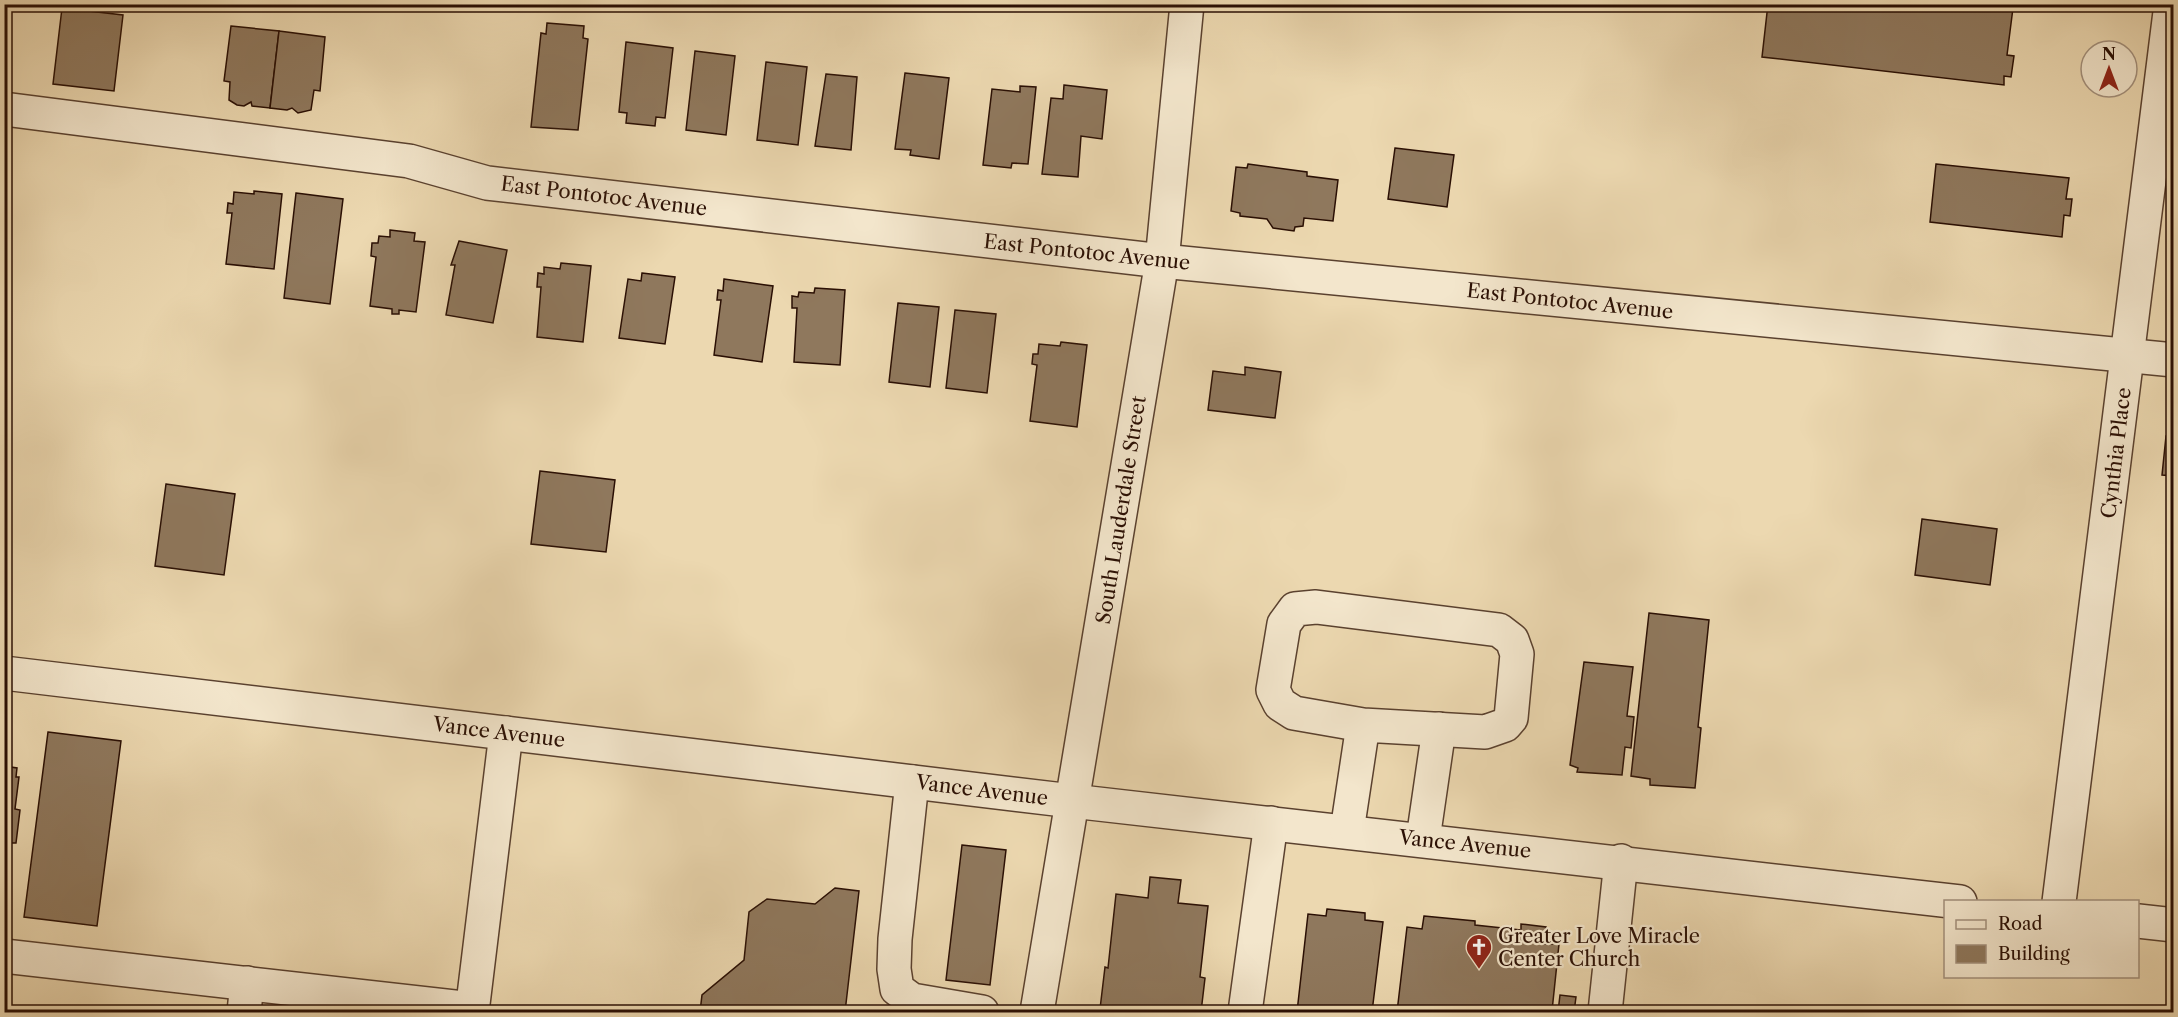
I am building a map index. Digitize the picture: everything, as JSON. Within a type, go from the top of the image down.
[{"type":"street","name":"South Lauderdale Street","points":[[1037,1012],[1162,261],[1187,4]]},
{"type":"street","name":"Cynthia Place","points":[[2059,900],[2171,4]]},
{"type":"street","name":"East Pontotoc Avenue","points":[[4,109],[409,162],[487,183],[1162,261],[2174,360]]},
{"type":"street","points":[[1316,607],[1499,630],[1512,640],[1517,654],[1511,718],[1505,725],[1485,732],[1363,725],[1294,713],[1280,704],[1273,690],[1284,624],[1295,609],[1316,607]]},
{"type":"street","name":"Vance Avenue","points":[[4,673],[1072,801],[1621,861],[1944,900]]},
{"type":"street","points":[[1347,831],[1363,725]]},
{"type":"street","points":[[1423,839],[1439,729]]},
{"type":"street","points":[[4,956],[246,998],[472,1011],[506,733]]},
{"type":"street","points":[[912,782],[895,939],[894,969],[897,989],[912,1000],[982,1012]]},
{"type":"street","points":[[1245,1012],[1271,823]]},
{"type":"street","points":[[1605,1012],[1621,861]]},
{"type":"street","points":[[2139,921],[2174,925]]},
{"type":"building","points":[[1768,4],[1984,4],[2013,8],[2007,55],[2014,56],[2011,77],[2004,76],[2004,85],[1762,57]]},
{"type":"building","points":[[62,8],[123,15],[114,91],[53,84]]},
{"type":"building","points":[[547,23],[584,26],[583,38],[588,39],[578,130],[531,127],[541,33],[546,34]]},
{"type":"building","points":[[231,26],[279,31],[270,108],[252,106],[251,102],[244,106],[237,105],[229,100],[230,82],[224,81]]},
{"type":"building","points":[[279,31],[325,37],[320,91],[314,90],[311,110],[298,113],[292,108],[287,110],[270,108]]},
{"type":"building","points":[[626,42],[673,48],[665,118],[656,117],[655,126],[626,123],[627,113],[619,112]]},
{"type":"building","points":[[695,51],[735,56],[726,135],[686,130]]},
{"type":"building","points":[[766,62],[807,67],[798,145],[757,140]]},
{"type":"building","points":[[905,73],[949,78],[939,159],[910,155],[911,150],[895,149]]},
{"type":"building","points":[[826,74],[857,77],[851,150],[815,146]]},
{"type":"building","points":[[1064,85],[1107,90],[1102,139],[1081,136],[1078,177],[1042,174],[1051,98],[1063,99]]},
{"type":"building","points":[[1020,86],[1036,87],[1028,164],[1012,163],[1011,168],[983,165],[992,89],[1020,92]]},
{"type":"building","points":[[1395,148],[1454,155],[1447,207],[1388,199]]},
{"type":"building","points":[[1248,164],[1307,172],[1307,176],[1338,180],[1333,221],[1304,218],[1303,226],[1295,227],[1294,231],[1273,228],[1267,219],[1240,216],[1240,213],[1231,211],[1236,167],[1247,168]]},
{"type":"building","points":[[1936,164],[2069,178],[2066,199],[2072,199],[2070,216],[2064,215],[2062,237],[1930,222]]},
{"type":"building","points":[[254,191],[282,194],[274,269],[226,264],[232,213],[227,213],[228,203],[233,204],[234,192],[254,194]]},
{"type":"building","points":[[296,193],[343,199],[330,304],[284,298]]},
{"type":"building","points":[[390,230],[415,233],[414,241],[425,242],[416,312],[399,310],[399,314],[392,314],[392,309],[370,306],[376,257],[371,256],[372,243],[378,243],[379,236],[390,237]]},
{"type":"building","points":[[459,241],[507,250],[493,323],[446,315],[455,265],[451,265]]},
{"type":"building","points":[[561,263],[591,266],[583,342],[537,337],[541,287],[537,287],[538,273],[544,274],[544,267],[560,269]]},
{"type":"building","points":[[642,273],[675,277],[665,344],[619,338],[628,279],[641,281]]},
{"type":"building","points":[[724,279],[773,286],[762,362],[714,355],[721,300],[717,300],[718,290],[723,291]]},
{"type":"building","points":[[815,288],[845,290],[840,365],[794,362],[797,308],[792,308],[792,296],[798,297],[799,292],[814,293]]},
{"type":"building","points":[[898,303],[939,307],[930,387],[889,382]]},
{"type":"building","points":[[955,310],[996,314],[987,393],[946,388]]},
{"type":"building","points":[[1061,342],[1087,345],[1077,427],[1030,421],[1037,365],[1032,364],[1033,354],[1038,354],[1039,344],[1060,346]]},
{"type":"building","points":[[1245,367],[1281,372],[1275,418],[1208,410],[1213,371],[1245,375]]},
{"type":"building","points":[[2166,436],[2174,437],[2174,476],[2162,475]]},
{"type":"building","points":[[540,471],[615,480],[606,552],[531,544]]},
{"type":"building","points":[[166,484],[235,494],[224,575],[155,566]]},
{"type":"building","points":[[1922,519],[1997,529],[1990,585],[1915,575]]},
{"type":"building","points":[[1649,613],[1709,620],[1698,727],[1701,728],[1695,788],[1650,785],[1650,779],[1631,776]]},
{"type":"building","points":[[1584,662],[1633,667],[1627,716],[1634,717],[1631,748],[1625,747],[1622,775],[1577,772],[1578,768],[1570,765]]},
{"type":"building","points":[[48,732],[121,741],[97,926],[24,917]]},
{"type":"building","points":[[4,766],[17,768],[16,777],[19,777],[15,809],[20,810],[16,843],[11,843],[4,896]]},
{"type":"building","points":[[962,845],[1006,850],[990,985],[946,980]]},
{"type":"building","points":[[1150,877],[1181,880],[1178,903],[1208,906],[1200,977],[1205,978],[1201,1012],[1104,1012],[1100,1009],[1105,967],[1108,968],[1116,894],[1148,898]]},
{"type":"building","points":[[835,888],[859,891],[845,1012],[700,1012],[702,995],[744,960],[749,912],[767,899],[815,904]]},
{"type":"building","points":[[1327,909],[1365,913],[1365,920],[1383,922],[1372,1012],[1297,1012],[1308,914],[1326,916]]},
{"type":"building","name":"Greater Love Miracle Center Church","points":[[1424,916],[1475,921],[1475,925],[1521,930],[1521,924],[1546,927],[1544,944],[1559,944],[1552,1011],[1558,1012],[1397,1012],[1407,927],[1422,929]]},
{"type":"building","points":[[1560,995],[1576,997],[1574,1012],[1558,1012]]},
{"type":"place","name":"Greater Love Miracle Center Church","points":[[1479,970]]}]
